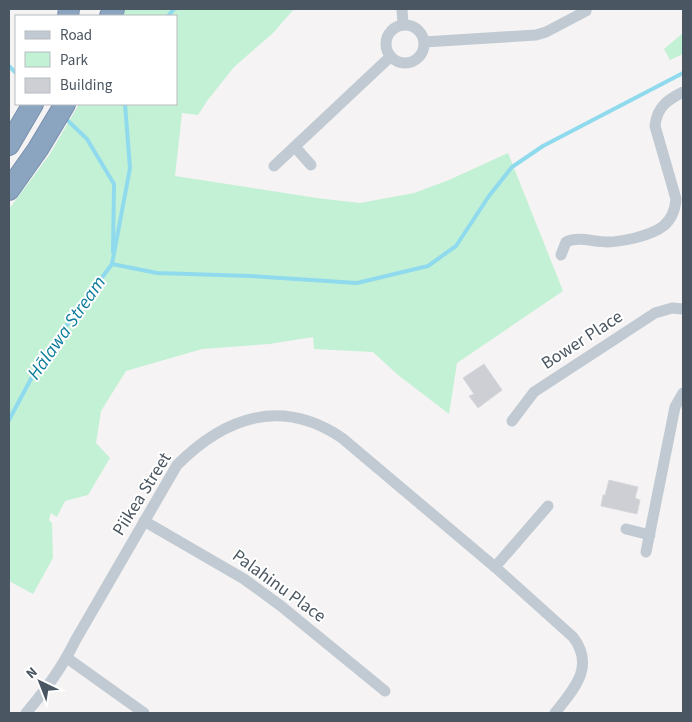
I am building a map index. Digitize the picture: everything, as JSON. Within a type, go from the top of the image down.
[{"type":"highway","points":[[9,190],[49,133],[64,105]]},
{"type":"highway","points":[[9,145],[30,110]]},
{"type":"street","points":[[402,9],[403,25]]},
{"type":"street","points":[[424,42],[536,35],[546,32],[586,11]]},
{"type":"street","points":[[403,25],[414,27],[422,36],[424,42],[421,54],[412,62],[401,63],[390,57],[387,52],[386,40],[392,30],[403,25]]},
{"type":"street","points":[[274,166],[390,57]]},
{"type":"street","points":[[561,255],[566,242],[573,239],[609,242],[623,241],[653,233],[670,219],[675,209],[676,199],[655,126],[656,116],[660,107],[683,92]]},
{"type":"street","points":[[295,147],[310,164]]},
{"type":"street","name":"Bower Place","points":[[512,421],[534,392],[655,314],[672,308],[683,309]]},
{"type":"street","points":[[646,552],[675,407],[683,393]]},
{"type":"street","name":"Piikea Street","points":[[26,713],[40,697],[67,658],[177,465],[193,449],[208,438],[240,421],[270,416],[288,417],[316,424],[329,429],[342,438],[495,567],[568,633],[580,649],[582,662],[580,677],[554,713]]},
{"type":"street","points":[[495,567],[548,506]]},
{"type":"street","name":"Palahinu Place","points":[[144,521],[244,579],[281,606],[385,691]]},
{"type":"street","points":[[626,529],[650,534]]},
{"type":"street","points":[[67,658],[144,713]]},
{"type":"green space","points":[[126,9],[294,9],[273,33],[234,67],[198,115],[182,113],[175,176],[360,203],[414,193],[449,180],[508,153],[563,291],[457,363],[449,414],[398,375],[373,352],[314,349],[313,337],[269,344],[202,349],[126,371],[101,411],[96,443],[110,458],[88,495],[65,501],[57,517],[51,513],[49,520],[52,523],[53,558],[33,594],[9,581],[9,209],[50,154],[78,105],[178,105],[178,15],[123,15]]},
{"type":"green space","points":[[683,33],[683,54],[670,60],[664,49]]},
{"type":"building","points":[[484,364],[502,390],[478,408],[469,396],[474,394],[463,378]]},
{"type":"building","points":[[609,480],[638,487],[635,498],[640,500],[637,514],[601,506]]},
{"type":"waterway","points":[[169,15],[174,9]]},
{"type":"waterway","points":[[9,66],[15,72]]},
{"type":"waterway","points":[[112,264],[157,273],[251,276],[357,283],[428,266],[456,246],[489,196],[512,167],[543,146],[683,73]]},
{"type":"waterway","name":"Hālawa Stream","points":[[9,420],[41,360],[112,264],[130,168],[125,105]]},
{"type":"waterway","points":[[65,118],[87,139],[114,184],[113,252]]}]
